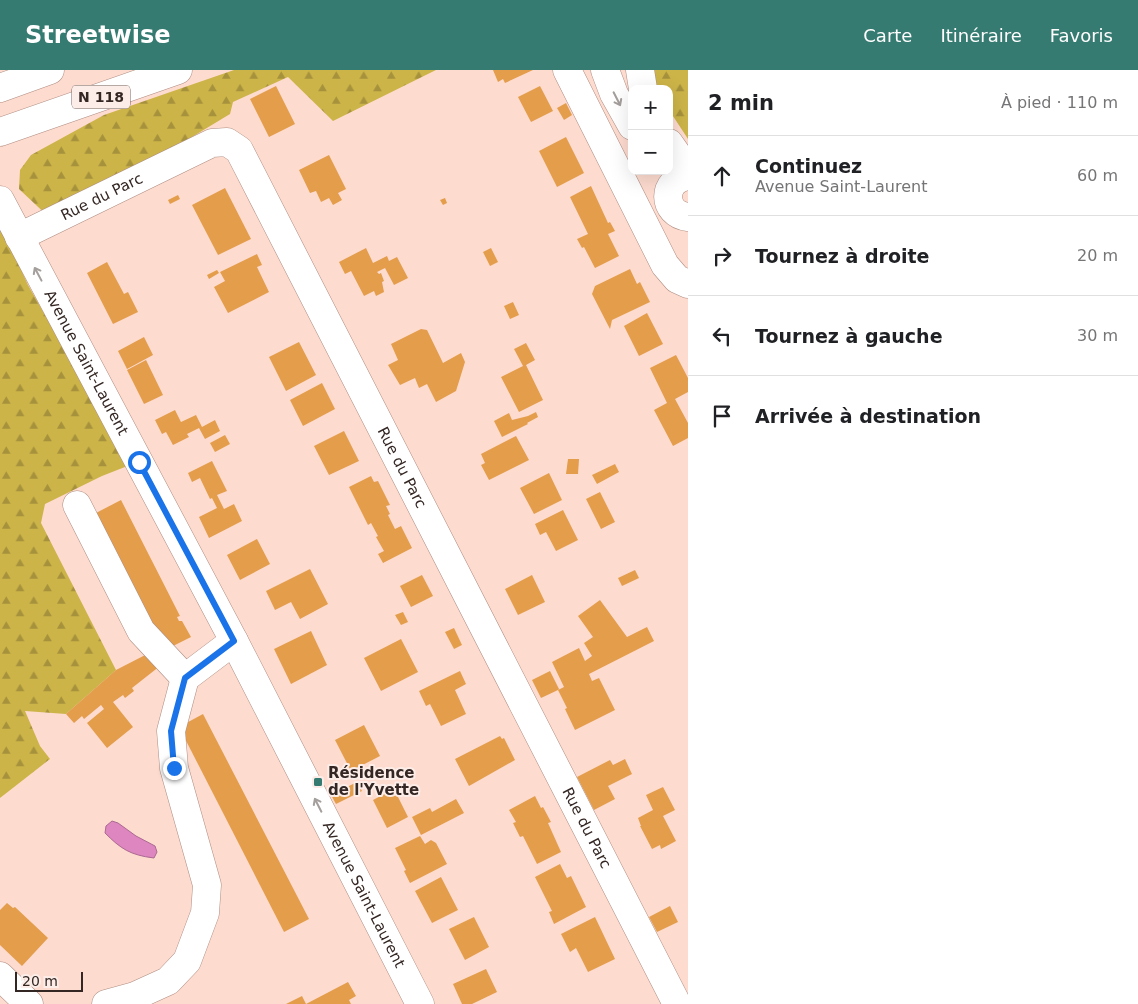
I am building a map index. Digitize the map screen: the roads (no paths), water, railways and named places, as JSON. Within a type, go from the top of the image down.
[{"type":"main road","points":[[1,87],[50,70]]},
{"type":"main road","name":"N 118","points":[[12,128],[178,70]]},
{"type":"main road","points":[[567,70],[665,265],[677,279],[688,284]]},
{"type":"main road","points":[[605,70],[614,94],[628,119]]},
{"type":"main road","points":[[640,70],[642,85]]},
{"type":"main road","name":"Rue du Parc","points":[[19,237],[212,143],[227,142],[240,150],[677,1004]]},
{"type":"main road","points":[[673,149],[688,170]]},
{"type":"main road","points":[[671,180],[670,205],[678,215],[688,217]]},
{"type":"main road","name":"Avenue Saint-Laurent","points":[[0,200],[234,641],[420,1004]]},
{"type":"main road","points":[[77,505],[141,631],[185,678]]},
{"type":"main road","points":[[106,1004],[135,996],[168,981],[187,961],[205,913],[207,885],[174,768],[171,731],[185,678],[234,641]]},
{"type":"main road","points":[[0,976],[29,1004]]},
{"type":"place","name":"Résidence de l'Yvette","points":[[318,782]]}]
